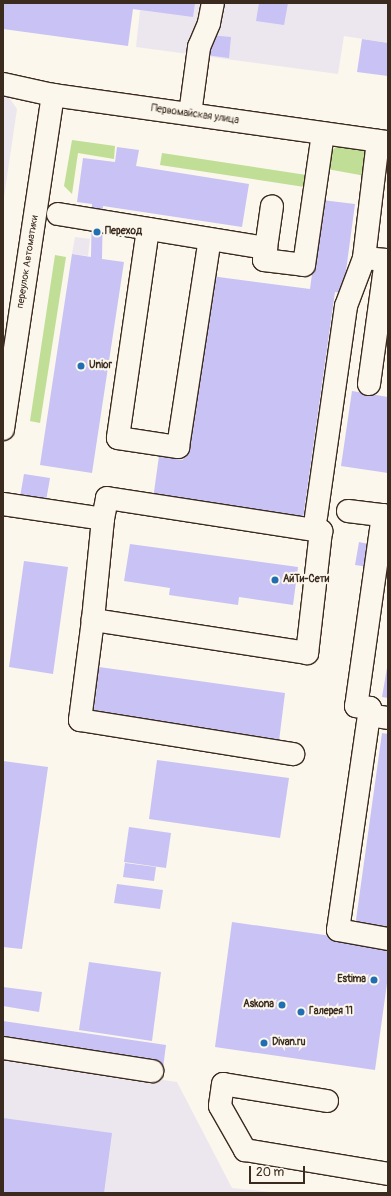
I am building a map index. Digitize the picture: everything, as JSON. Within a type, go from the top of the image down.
[{"type":"street","points":[[190,114],[199,47],[209,23],[213,3]]},
{"type":"street","name":"Первомайская улица","points":[[3,84],[53,95],[383,141]]},
{"type":"street","name":"переулок Автоматики","points":[[3,429],[53,95]]},
{"type":"street","points":[[272,206],[264,260],[304,265],[323,133]]},
{"type":"street","points":[[316,517],[346,306],[364,258],[383,141]]},
{"type":"street","points":[[58,214],[266,248]]},
{"type":"street","points":[[148,229],[118,438],[178,446],[210,239]]},
{"type":"street","points":[[364,258],[386,260],[369,384]]},
{"type":"street","points":[[94,620],[307,653],[322,531],[107,498],[103,519],[94,620],[80,720],[293,754]]},
{"type":"street","points":[[3,504],[103,519]]},
{"type":"street","points":[[348,511],[384,515],[356,706],[370,708],[378,717],[338,930],[388,939]]},
{"type":"street","points":[[3,1048],[152,1071]]},
{"type":"street","points":[[327,1101],[223,1084],[220,1106],[245,1150],[388,1174]]},
{"type":"shaded area","points":[[86,3],[388,3],[388,43],[344,36],[338,74],[136,47],[140,10]]},
{"type":"shaded area","points":[[3,95],[8,96],[17,109],[3,204]]},
{"type":"shaded area","points":[[75,237],[90,239],[88,256],[72,254]]},
{"type":"shaded area","points":[[3,1056],[177,1082],[232,1188],[281,1193],[3,1193]]},
{"type":"green space","points":[[72,140],[115,146],[114,159],[78,153],[72,194],[64,186]]},
{"type":"green space","points":[[337,146],[375,153],[371,177],[327,169],[330,152]]},
{"type":"green space","points":[[162,153],[313,176],[311,188],[160,165]]},
{"type":"green space","points":[[55,255],[66,257],[40,423],[30,421]]},
{"type":"building","points":[[3,3],[195,3],[193,17],[133,9],[128,46],[3,29]]},
{"type":"building","points":[[259,3],[288,3],[284,25],[256,21]]},
{"type":"building","points":[[209,35],[231,37],[229,58],[206,55]]},
{"type":"building","points":[[362,39],[388,43],[388,76],[357,72]]},
{"type":"building","points":[[117,147],[139,150],[136,166],[249,184],[242,227],[103,206],[102,259],[124,262],[92,473],[40,465],[72,254],[91,257],[92,204],[77,202],[83,158],[115,162]]},
{"type":"building","points":[[322,200],[355,204],[343,293],[335,292],[303,519],[153,499],[159,456],[183,460],[211,276],[310,289]]},
{"type":"building","points":[[352,391],[388,397],[388,473],[341,466]]},
{"type":"building","points":[[24,474],[50,478],[46,501],[20,497]]},
{"type":"building","points":[[359,542],[373,545],[370,567],[355,565]]},
{"type":"building","points":[[130,544],[298,567],[293,605],[239,597],[238,605],[169,595],[170,588],[124,581]]},
{"type":"building","points":[[24,561],[68,567],[53,674],[9,667]]},
{"type":"building","points":[[388,662],[388,698],[382,697]]},
{"type":"building","points":[[99,667],[285,693],[279,741],[93,715]]},
{"type":"building","points":[[382,733],[388,734],[388,932],[355,927]]},
{"type":"building","points":[[157,760],[289,778],[280,838],[149,819]]},
{"type":"building","points":[[3,761],[48,767],[22,949],[3,947]]},
{"type":"building","points":[[129,827],[171,833],[166,868],[124,862]]},
{"type":"building","points":[[125,863],[156,867],[154,881],[123,877]]},
{"type":"building","points":[[117,884],[163,890],[160,909],[114,903]]},
{"type":"building","name":"Галерея 11","points":[[232,922],[388,944],[388,976],[375,1070],[215,1047]]},
{"type":"building","points":[[89,962],[161,972],[152,1041],[79,1030]]},
{"type":"building","points":[[3,987],[42,992],[39,1012],[3,1006]]},
{"type":"building","points":[[3,1021],[166,1045],[163,1068],[3,1044]]},
{"type":"building","points":[[3,1118],[112,1133],[104,1193],[3,1193]]},
{"type":"place","name":"Переход","points":[[97,232]]},
{"type":"place","name":"Unior","points":[[81,366]]},
{"type":"place","name":"АйТи-Сети","points":[[275,580]]},
{"type":"place","name":"Estima","points":[[374,980]]},
{"type":"place","name":"Askona","points":[[282,1005]]},
{"type":"place","name":"Галерея 11","points":[[301,1012]]},
{"type":"place","name":"Divan.ru","points":[[264,1043]]}]
